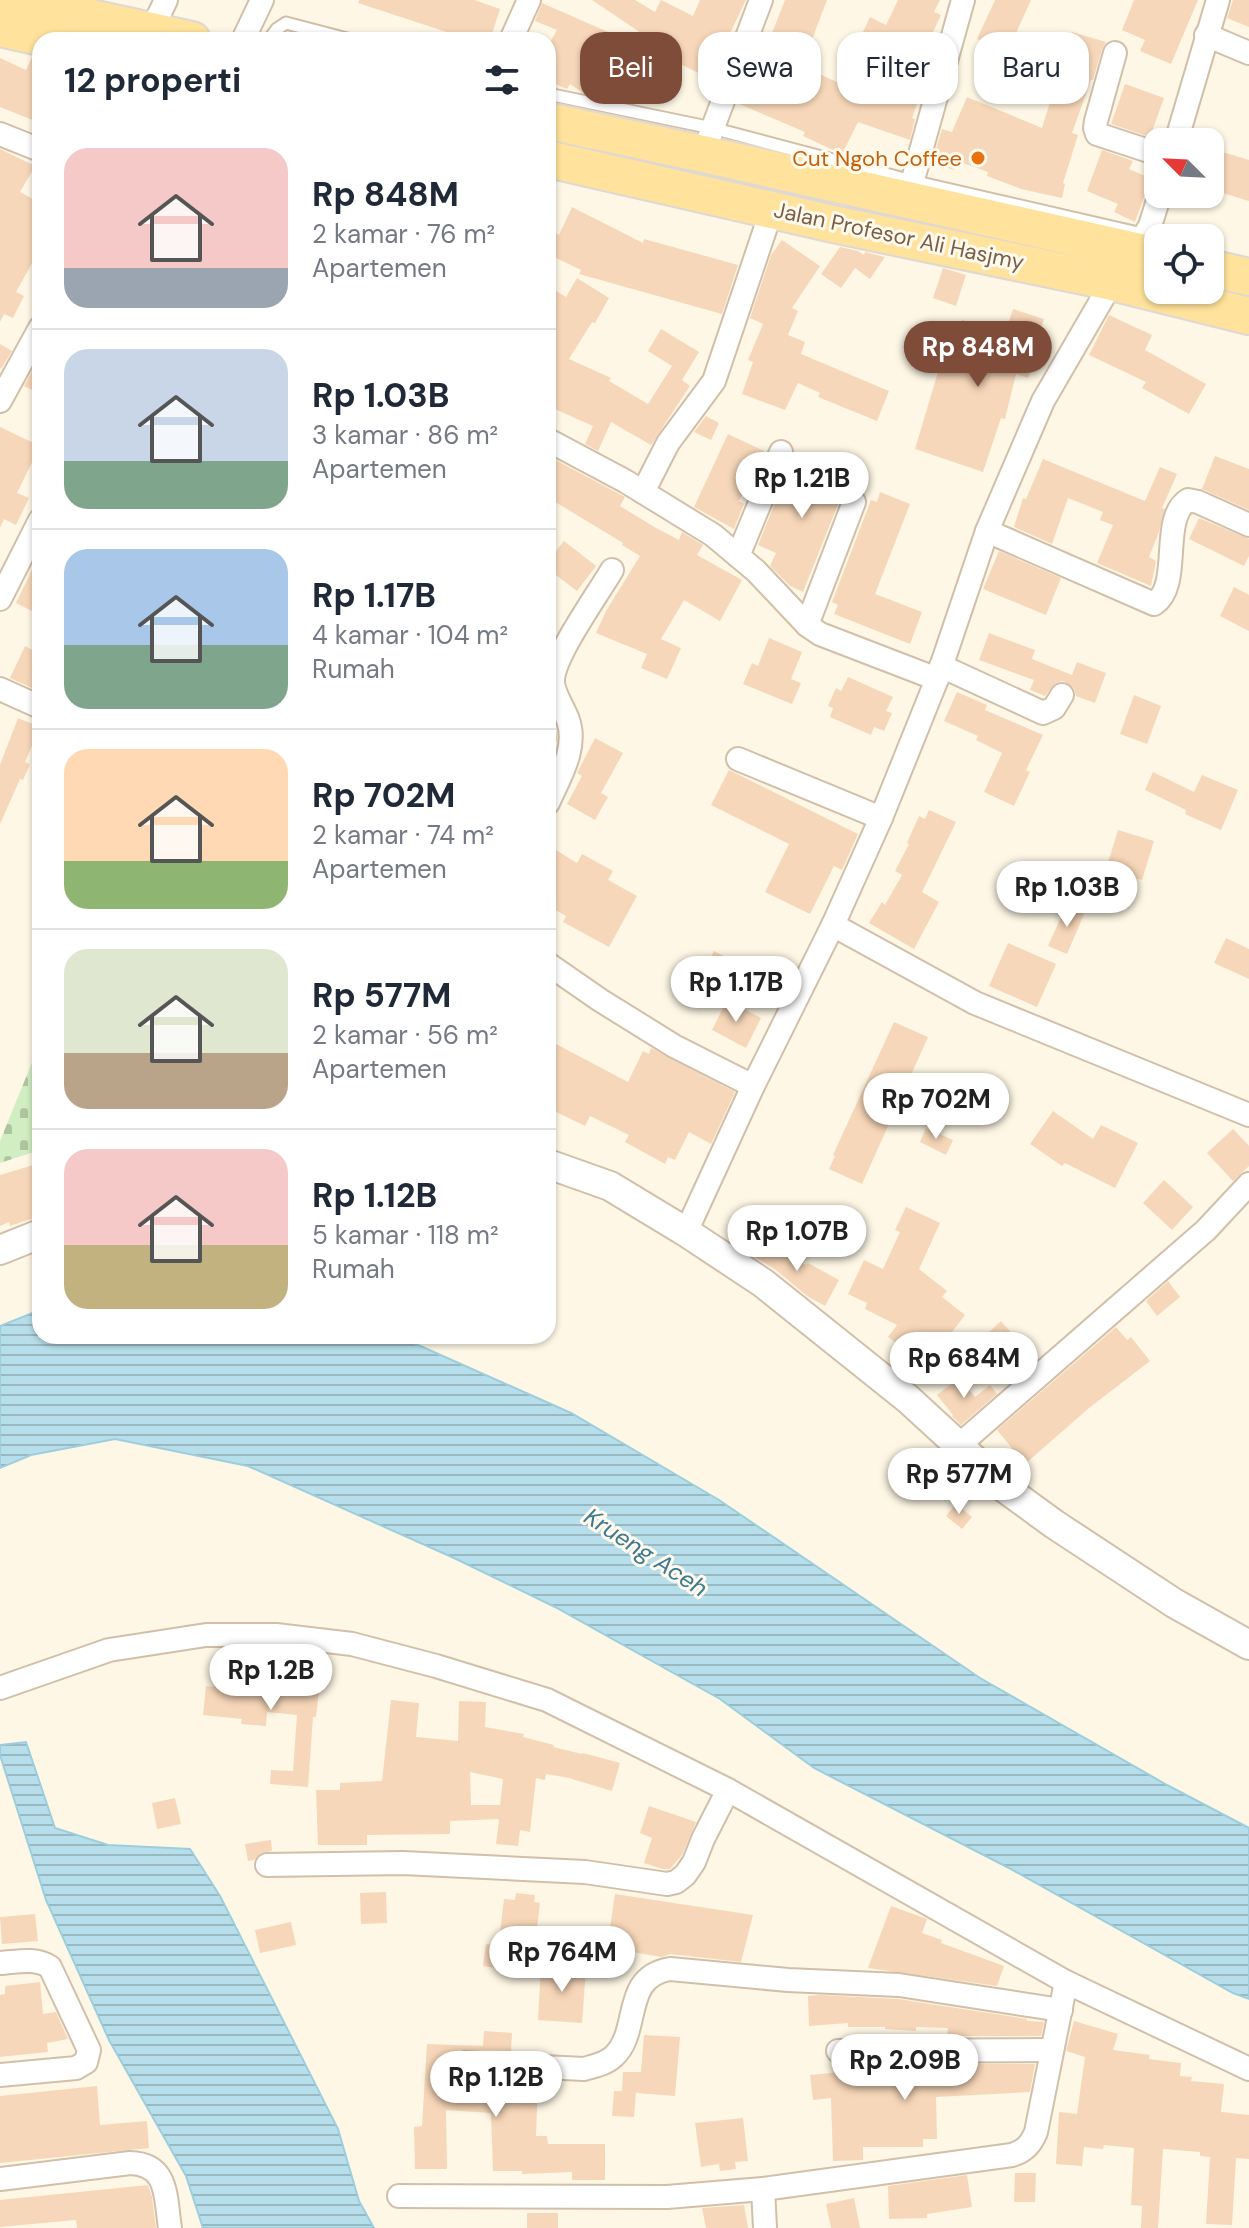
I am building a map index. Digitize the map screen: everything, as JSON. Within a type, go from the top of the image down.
[{"type":"main road","points":[[9,0],[159,15],[181,32]]},
{"type":"main road","points":[[0,28],[32,35]]},
{"type":"main road","name":"Jalan Profesor Ali Hasjmy","points":[[556,123],[608,134],[708,141],[909,191],[1144,244]]},
{"type":"main road","points":[[599,169],[608,134]]},
{"type":"main road","name":"Jalan Profesor Ali Hasjmy","points":[[556,161],[1112,282],[1249,316]]},
{"type":"main road","points":[[1224,271],[1249,277]]},
{"type":"street","points":[[515,32],[529,0]]},
{"type":"street","points":[[708,141],[761,0]]},
{"type":"street","points":[[909,191],[963,0]]},
{"type":"street","points":[[1180,128],[1218,0]]},
{"type":"street","points":[[246,32],[259,1]]},
{"type":"street","points":[[1206,35],[1249,53]]},
{"type":"street","points":[[1115,53],[1096,121],[1097,134],[1144,149]]},
{"type":"street","points":[[0,134],[32,147]]},
{"type":"street","points":[[643,492],[668,443],[714,381],[772,209]]},
{"type":"street","points":[[686,1232],[881,818],[939,672],[987,531],[1043,401],[1112,282]]},
{"type":"street","points":[[0,401],[6,374],[32,339]]},
{"type":"street","points":[[556,444],[713,535],[756,571],[807,625],[820,634],[939,672],[1043,713],[1054,708],[1062,695]]},
{"type":"street","points":[[738,556],[781,452]]},
{"type":"street","points":[[987,531],[1154,604],[1163,593],[1170,569],[1174,528],[1182,504],[1188,500],[1198,502],[1249,525]]},
{"type":"street","points":[[807,625],[854,502]]},
{"type":"street","points":[[0,599],[32,536]]},
{"type":"street","points":[[556,652],[612,570]]},
{"type":"street","points":[[0,689],[32,703]]},
{"type":"street","points":[[556,692],[572,738],[556,784]]},
{"type":"street","points":[[738,759],[881,818]]},
{"type":"street","points":[[833,925],[975,1003],[1249,1115]]},
{"type":"street","points":[[556,970],[674,1046],[753,1086]]},
{"type":"street","points":[[556,1167],[610,1186],[763,1283],[908,1399],[1006,1489],[1174,1603],[1249,1645]]},
{"type":"street","points":[[958,1446],[1206,1230],[1249,1184]]},
{"type":"street","points":[[0,1250],[32,1237]]},
{"type":"street","points":[[0,1688],[109,1650],[206,1635],[276,1635],[352,1644],[436,1666],[547,1700],[728,1790],[1066,1982],[1249,2069]]},
{"type":"street","points":[[267,1865],[403,1863],[555,1870],[667,1884],[685,1875],[694,1862],[728,1790]]},
{"type":"street","points":[[0,1963],[31,1960],[50,1967],[89,2050],[86,2062],[76,2068],[0,2075]]},
{"type":"street","points":[[465,2063],[584,2069],[603,2063],[622,2046],[638,1992],[645,1982],[652,1975],[670,1969],[788,1980],[899,1985],[1061,2010]]},
{"type":"street","points":[[399,2196],[667,2197],[763,2189],[1022,2152],[1036,2132],[1066,1982]]},
{"type":"street","points":[[838,2051],[1051,2050]]},
{"type":"street","points":[[0,2179],[142,2164],[153,2168],[160,2176],[170,2228]]},
{"type":"street","points":[[763,2189],[765,2228]]},
{"type":"lane","points":[[275,32],[286,23],[320,32]]},
{"type":"lane","points":[[556,96],[708,141]]},
{"type":"green space","points":[[32,1063],[32,1153],[0,1163],[0,1141]]},
{"type":"water","name":"Krueng Aceh","points":[[32,1313],[32,1344],[416,1344],[571,1413],[719,1500],[980,1678],[1249,1828],[1249,1999],[1009,1868],[814,1768],[720,1699],[555,1607],[248,1466],[115,1439],[31,1455],[0,1468],[0,1326]]},
{"type":"water","points":[[26,1742],[55,1828],[108,1845],[190,1849],[220,1896],[338,2129],[359,2201],[374,2228],[203,2228],[186,2176],[109,2040],[46,1900],[0,1755],[0,1745]]},
{"type":"building","points":[[359,0],[474,0],[500,9],[493,32],[447,32],[358,3]]},
{"type":"building","points":[[592,0],[635,0],[655,12],[661,0],[693,16],[700,0],[746,0],[731,32],[698,32],[698,73],[682,65],[682,32],[640,32]]},
{"type":"building","points":[[785,0],[827,0],[815,32],[772,32]]},
{"type":"building","points":[[898,0],[940,0],[934,12],[941,15],[933,32],[863,32],[870,17],[886,25]]},
{"type":"building","points":[[995,0],[1031,0],[1017,32],[980,32]]},
{"type":"building","points":[[1134,0],[1198,0],[1171,64],[1140,51],[1145,40],[1122,30]]},
{"type":"building","points":[[1233,0],[1249,0],[1249,27],[1227,18]]},
{"type":"building","points":[[542,3],[608,32],[580,32],[580,91],[570,84],[567,89],[556,84],[557,30],[535,21]]},
{"type":"building","points":[[1089,37],[1106,42],[1089,86]]},
{"type":"building","points":[[32,57],[32,120],[0,107],[0,58],[26,70]]},
{"type":"building","points":[[821,75],[837,82],[837,104],[917,104],[910,140],[858,122],[842,154],[803,136],[805,132],[739,104],[821,104]]},
{"type":"building","points":[[1125,84],[1164,98],[1153,128],[1144,128],[1144,135],[1111,124]]},
{"type":"building","points":[[967,97],[974,100],[974,104],[984,104],[1042,128],[1050,104],[1082,104],[1072,133],[1078,135],[1063,183],[1062,198],[1021,189],[957,161],[954,170],[932,162],[942,129],[952,132]]},
{"type":"building","points":[[0,149],[32,165],[32,171],[20,192],[32,199],[32,263],[16,292],[24,296],[13,318],[4,314],[0,322]]},
{"type":"building","points":[[1102,150],[1133,161],[1129,169],[1144,176],[1144,197],[1135,222],[1114,212],[1118,204],[1087,191]]},
{"type":"building","points":[[1224,152],[1249,160],[1249,201],[1224,193]]},
{"type":"building","points":[[572,207],[643,243],[644,239],[738,265],[722,314],[579,274],[581,270],[556,258],[556,234],[559,235]]},
{"type":"building","points":[[782,240],[820,266],[792,308],[798,311],[788,335],[805,342],[801,354],[889,391],[877,421],[818,397],[820,393],[798,383],[785,410],[742,394],[753,362],[748,360],[763,324],[750,318],[771,255]]},
{"type":"building","points":[[840,247],[864,255],[865,252],[885,257],[870,279],[855,268],[841,288],[821,274]]},
{"type":"building","points":[[943,268],[966,275],[956,306],[933,298]]},
{"type":"building","points":[[577,278],[609,298],[569,359],[611,378],[609,381],[648,404],[672,366],[648,351],[661,329],[699,352],[682,380],[690,386],[651,445],[611,422],[598,451],[585,444],[593,426],[556,410],[556,291],[566,297]]},
{"type":"building","points":[[1013,309],[1044,319],[1035,347],[1039,348],[1028,378],[1016,374],[1005,419],[1001,418],[983,472],[915,449],[941,362],[949,365],[962,320],[1005,332]]},
{"type":"building","points":[[1109,315],[1152,335],[1145,350],[1206,384],[1189,414],[1142,388],[1146,382],[1089,355]]},
{"type":"building","points":[[0,344],[12,351],[1,369],[0,368]]},
{"type":"building","points":[[32,371],[32,390],[24,386]]},
{"type":"building","points":[[706,416],[719,423],[711,440],[694,432]]},
{"type":"building","points":[[0,427],[32,442],[32,462],[17,493],[29,498],[16,525],[4,519],[0,528]]},
{"type":"building","points":[[728,434],[764,451],[739,501],[744,504],[734,529],[694,507]]},
{"type":"building","points":[[794,456],[849,481],[803,592],[790,586],[770,566],[776,553],[758,545]]},
{"type":"building","points":[[1215,456],[1249,469],[1249,510],[1202,489]]},
{"type":"building","points":[[1043,459],[1145,501],[1160,467],[1177,474],[1162,508],[1165,509],[1159,532],[1149,557],[1156,561],[1151,586],[1097,563],[1113,525],[1100,520],[1103,512],[1068,498],[1052,544],[1014,527],[1023,498],[1026,499]]},
{"type":"building","points":[[556,460],[625,497],[620,506],[656,528],[679,540],[682,532],[703,545],[697,555],[742,580],[720,621],[684,600],[661,639],[681,648],[667,679],[641,668],[647,654],[596,633],[640,556],[556,502]]},
{"type":"building","points":[[880,492],[910,504],[875,594],[922,612],[910,644],[834,614],[838,605],[832,602],[871,500],[877,502]]},
{"type":"building","points":[[1199,518],[1249,539],[1249,556],[1244,566],[1189,539]]},
{"type":"building","points":[[564,541],[596,566],[577,591],[556,575],[556,551]]},
{"type":"building","points":[[999,551],[1061,578],[1046,615],[983,589]]},
{"type":"building","points":[[32,570],[32,611],[16,603]]},
{"type":"building","points":[[1234,587],[1249,595],[1249,631],[1220,616]]},
{"type":"building","points":[[989,633],[1035,650],[1032,659],[1072,675],[1077,662],[1106,673],[1095,703],[1076,696],[1074,688],[1063,681],[1055,683],[1045,696],[1030,690],[1034,680],[979,660]]},
{"type":"building","points":[[769,638],[802,652],[791,679],[801,683],[792,704],[743,684],[752,663],[758,666]]},
{"type":"building","points":[[25,646],[32,650],[32,688],[10,678]]},
{"type":"building","points":[[848,677],[893,697],[886,711],[892,713],[884,731],[874,727],[871,735],[830,717],[833,708],[828,706],[836,688],[841,691]]},
{"type":"building","points":[[957,692],[987,705],[985,710],[1043,735],[1026,770],[1030,772],[1014,806],[984,792],[1002,753],[976,740],[978,736],[944,721]]},
{"type":"building","points":[[1134,695],[1161,706],[1147,744],[1120,734]]},
{"type":"building","points":[[18,718],[32,724],[32,746],[25,762],[30,764],[0,824],[0,765]]},
{"type":"building","points":[[595,738],[623,753],[601,793],[608,797],[595,820],[567,804],[582,776],[577,773]]},
{"type":"building","points":[[729,770],[858,834],[842,870],[834,866],[810,914],[765,892],[789,844],[711,805]]},
{"type":"building","points":[[1153,772],[1194,792],[1202,775],[1238,790],[1221,830],[1185,814],[1186,810],[1145,790]]},
{"type":"building","points":[[929,810],[956,822],[922,892],[939,902],[914,949],[869,923],[882,902],[885,905],[902,875],[895,871],[919,816],[925,819]]},
{"type":"building","points":[[1118,830],[1154,841],[1142,880],[1106,869]]},
{"type":"building","points":[[556,850],[577,863],[582,854],[613,871],[608,880],[637,896],[609,947],[563,922],[566,916],[556,910]]},
{"type":"building","points":[[1067,904],[1085,912],[1067,954],[1048,946]]},
{"type":"building","points":[[1226,938],[1249,949],[1249,979],[1214,963]]},
{"type":"building","points":[[1008,943],[1056,964],[1037,1007],[989,986]]},
{"type":"building","points":[[714,951],[743,966],[728,994],[699,979]]},
{"type":"building","points":[[727,1000],[761,1018],[746,1048],[712,1030]]},
{"type":"building","points":[[894,1022],[928,1037],[862,1184],[829,1169]]},
{"type":"building","points":[[556,1044],[628,1082],[643,1051],[649,1054],[651,1048],[735,1092],[711,1144],[689,1132],[675,1160],[668,1157],[665,1164],[625,1142],[629,1135],[590,1116],[585,1126],[556,1112]]},
{"type":"building","points":[[1053,1111],[1093,1139],[1101,1125],[1138,1143],[1115,1188],[1065,1163],[1062,1166],[1030,1144]]},
{"type":"building","points":[[926,1128],[953,1140],[946,1155],[920,1142]]},
{"type":"building","points":[[1233,1129],[1249,1146],[1249,1166],[1233,1181],[1207,1153]]},
{"type":"building","points":[[32,1165],[32,1219],[0,1226],[0,1175]]},
{"type":"building","points":[[1164,1180],[1193,1207],[1172,1230],[1143,1203]]},
{"type":"building","points":[[906,1207],[940,1223],[919,1269],[947,1291],[942,1297],[965,1315],[940,1348],[933,1342],[924,1353],[917,1348],[912,1354],[888,1337],[897,1325],[865,1309],[867,1303],[848,1294],[864,1260],[883,1269],[900,1232],[895,1230]]},
{"type":"building","points":[[750,1239],[806,1265],[808,1263],[839,1280],[825,1306],[745,1251]]},
{"type":"building","points":[[1168,1281],[1180,1297],[1157,1316],[1146,1301]]},
{"type":"building","points":[[1001,1321],[1020,1343],[1008,1354],[988,1333]]},
{"type":"building","points":[[1116,1327],[1127,1340],[1131,1337],[1150,1361],[1089,1408],[1025,1464],[997,1430]]},
{"type":"building","points":[[959,1378],[975,1397],[990,1385],[997,1394],[961,1425],[937,1395]]},
{"type":"building","points":[[956,1504],[972,1517],[962,1529],[946,1516]]},
{"type":"building","points":[[236,1669],[271,1672],[271,1677],[320,1682],[316,1717],[313,1717],[308,1787],[270,1784],[271,1770],[293,1771],[297,1715],[267,1712],[266,1726],[241,1724],[242,1719],[203,1715],[206,1686],[234,1689]]},
{"type":"building","points":[[391,1700],[419,1703],[416,1737],[458,1741],[459,1701],[486,1702],[485,1727],[524,1734],[523,1737],[553,1747],[620,1763],[612,1791],[546,1774],[545,1780],[536,1778],[530,1832],[520,1830],[518,1846],[496,1844],[499,1819],[450,1821],[450,1834],[367,1835],[367,1845],[318,1845],[316,1790],[340,1790],[340,1783],[382,1781]],"holes":[[[470,1772],[503,1779],[500,1805],[471,1805]]]},
{"type":"building","points":[[175,1798],[181,1824],[157,1829],[152,1803]]},
{"type":"building","points":[[649,1806],[696,1822],[682,1855],[670,1869],[644,1863],[652,1838],[640,1833]]},
{"type":"building","points":[[271,1840],[272,1851],[248,1861],[245,1844]]},
{"type":"building","points":[[386,1892],[387,1923],[361,1924],[360,1893]]},
{"type":"building","points":[[516,1893],[535,1895],[534,1902],[540,1903],[535,1946],[499,1941],[504,1899],[515,1900]]},
{"type":"building","points":[[615,1894],[753,1915],[741,1962],[670,1954],[662,1957],[607,1948]]},
{"type":"building","points":[[891,1906],[927,1919],[922,1933],[1004,1966],[997,1986],[868,1968]]},
{"type":"building","points":[[35,1914],[38,1941],[2,1944],[0,1917]]},
{"type":"building","points":[[291,1922],[296,1945],[260,1953],[255,1930]]},
{"type":"building","points":[[486,1944],[505,1947],[503,1969],[483,1966]]},
{"type":"building","points":[[541,1966],[586,1969],[582,2023],[538,2020]]},
{"type":"building","points":[[40,1982],[43,2014],[56,2012],[68,2039],[47,2043],[48,2052],[0,2057],[0,1995],[5,1994],[5,1986]]},
{"type":"building","points":[[808,1996],[898,1999],[1044,2022],[1041,2036],[947,2036],[948,2028],[916,2027],[916,2031],[848,2027],[848,2023],[809,2026]]},
{"type":"building","points":[[1074,2021],[1118,2034],[1113,2050],[1181,2063],[1180,2076],[1192,2077],[1191,2081],[1224,2084],[1221,2112],[1249,2115],[1249,2159],[1236,2158],[1232,2225],[1206,2224],[1210,2157],[1200,2156],[1200,2152],[1163,2149],[1158,2228],[1141,2228],[1142,2206],[1131,2205],[1134,2148],[1084,2147],[1082,2166],[1056,2164],[1059,2112],[1077,2114],[1085,2057],[1066,2051]]},
{"type":"building","points":[[484,2031],[512,2033],[511,2051],[459,2050],[453,2056],[453,2070],[464,2077],[538,2081],[536,2136],[547,2136],[548,2144],[605,2144],[605,2180],[572,2180],[572,2172],[522,2174],[522,2171],[493,2171],[491,2113],[446,2110],[447,2169],[415,2169],[414,2127],[422,2126],[427,2044],[483,2046]]},
{"type":"building","points":[[644,2035],[680,2037],[675,2096],[636,2093],[634,2117],[612,2116],[614,2091],[622,2091],[623,2072],[641,2072]]},
{"type":"building","points":[[946,2064],[1035,2064],[1030,2092],[936,2097],[937,2139],[923,2139],[923,2147],[863,2147],[863,2160],[833,2161],[831,2098],[813,2100],[810,2075],[946,2067]]},
{"type":"building","points":[[97,2086],[100,2125],[147,2121],[149,2148],[0,2163],[0,2096]]},
{"type":"building","points":[[743,2118],[748,2161],[735,2162],[736,2169],[720,2171],[719,2164],[701,2167],[695,2123]]},
{"type":"building","points":[[1015,2173],[1036,2173],[1035,2202],[1014,2202]]},
{"type":"building","points":[[967,2175],[972,2207],[927,2214],[927,2218],[889,2219],[888,2186]]},
{"type":"building","points":[[148,2185],[156,2228],[77,2228],[76,2220],[0,2227],[0,2200]]},
{"type":"building","points":[[854,2198],[860,2228],[831,2228],[826,2204]]},
{"type":"building","points":[[744,2205],[748,2228],[706,2228],[702,2208]]},
{"type":"building","points":[[527,2213],[558,2213],[558,2228],[527,2228]]},
{"type":"place","name":"Cut Ngoh Coffee","points":[[978,158]]}]
